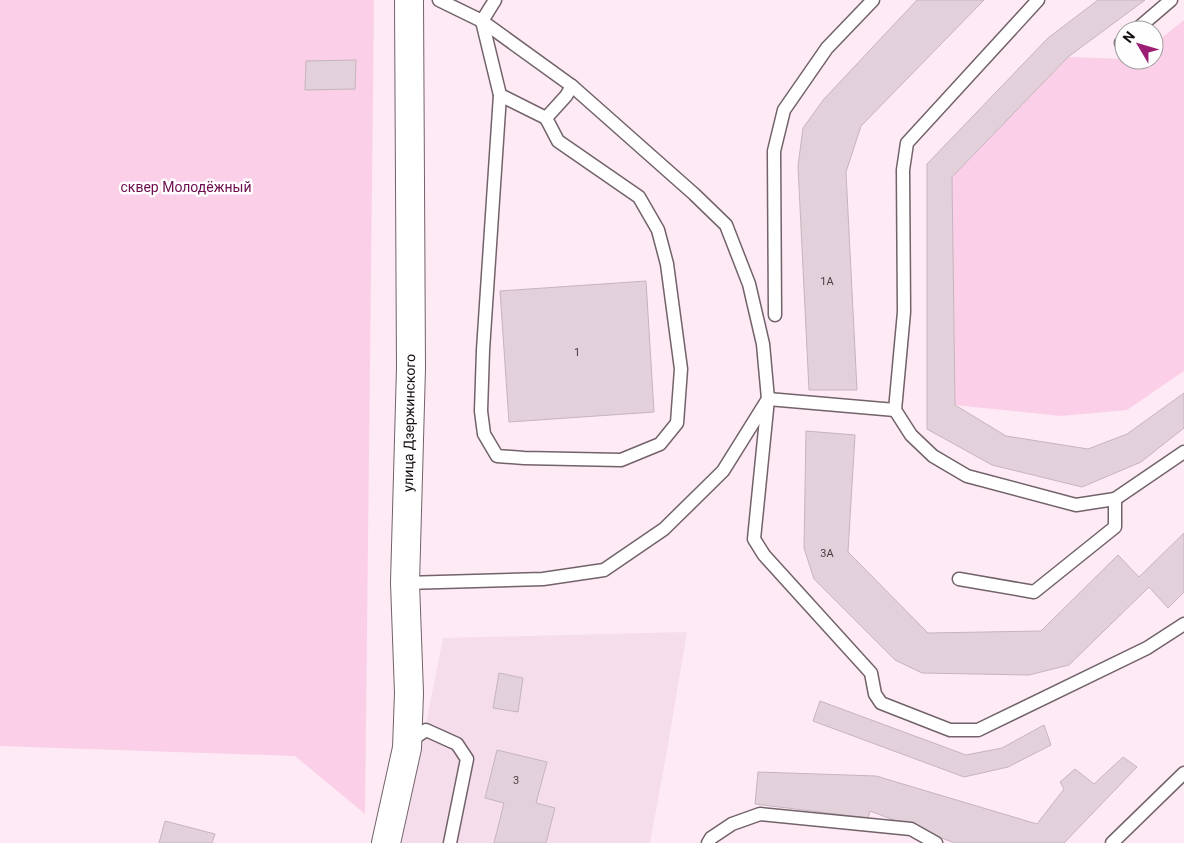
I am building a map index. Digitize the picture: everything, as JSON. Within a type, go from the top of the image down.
[{"type":"street","name":"улица Дзержинского","points":[[386,843],[396,805],[407,743],[409,693],[404,583],[411,368],[409,0]]},
{"type":"lane","points":[[439,0],[482,21],[572,86],[694,194],[726,225],[749,284],[764,344],[768,399],[754,539],[764,555],[871,672],[876,694],[881,702],[950,730],[978,730],[1147,648],[1184,624]]},
{"type":"lane","points":[[495,0],[482,21],[500,95],[482,350],[481,411],[484,434],[497,456],[621,460],[660,444],[677,423],[681,369],[667,264],[658,230],[638,197],[558,141],[546,118],[500,95]]},
{"type":"lane","points":[[775,315],[774,151],[784,110],[827,48],[873,0]]},
{"type":"lane","points":[[1038,0],[907,143],[903,170],[904,312],[895,410],[911,435],[933,456],[967,476],[1076,505],[1115,499],[1184,452]]},
{"type":"lane","points":[[1148,20],[1171,0]]},
{"type":"lane","points":[[546,118],[566,96],[572,86]]},
{"type":"lane","points":[[404,583],[544,580],[604,570],[664,529],[723,471],[768,399]]},
{"type":"lane","points":[[768,399],[895,410]]},
{"type":"lane","points":[[959,579],[1034,592],[1115,527],[1115,499]]},
{"type":"lane","points":[[407,743],[426,730],[457,744],[466,759],[450,843]]},
{"type":"lane","points":[[1112,843],[1184,773]]},
{"type":"lane","points":[[708,843],[711,838],[732,824],[760,814],[911,829],[936,843]]},
{"type":"shaded area","points":[[687,632],[650,843],[402,843],[443,638]]},
{"type":"green space","name":"сквер Молодёжный","points":[[0,0],[374,1],[365,814],[295,756],[0,746]]},
{"type":"green space","points":[[1184,20],[1184,371],[1127,410],[1061,416],[955,405],[952,177],[1068,57],[1114,59],[1114,70],[1164,70],[1164,36]]},
{"type":"building","points":[[917,0],[984,0],[861,126],[846,172],[857,390],[809,390],[798,166],[803,128],[824,99]]},
{"type":"building","points":[[1098,0],[1145,0],[1118,20],[1114,20],[1114,23],[1068,57],[952,177],[955,405],[1006,436],[1088,449],[1127,434],[1184,393],[1184,428],[1141,462],[1082,487],[992,465],[927,429],[927,164],[1048,38]]},
{"type":"building","points":[[356,60],[355,89],[305,90],[306,61]]},
{"type":"building","points":[[646,281],[654,412],[509,422],[500,291]]},
{"type":"building","points":[[806,431],[855,435],[848,552],[928,633],[1041,631],[1118,555],[1139,577],[1184,533],[1184,592],[1168,608],[1149,587],[1069,665],[1029,675],[922,673],[895,660],[814,579],[804,548]]},
{"type":"building","points":[[499,673],[523,678],[518,712],[493,708]]},
{"type":"building","points":[[820,701],[966,755],[1002,748],[1044,725],[1051,745],[1008,767],[964,777],[813,721]]},
{"type":"building","points":[[497,750],[547,762],[536,803],[555,808],[546,843],[494,843],[504,803],[485,798]]},
{"type":"building","points":[[1123,757],[1137,767],[1064,843],[955,843],[870,811],[868,818],[755,804],[758,772],[876,776],[1037,824],[1064,789],[1060,782],[1075,769],[1094,784]]},
{"type":"building","points":[[165,821],[215,834],[212,843],[159,843]]}]
